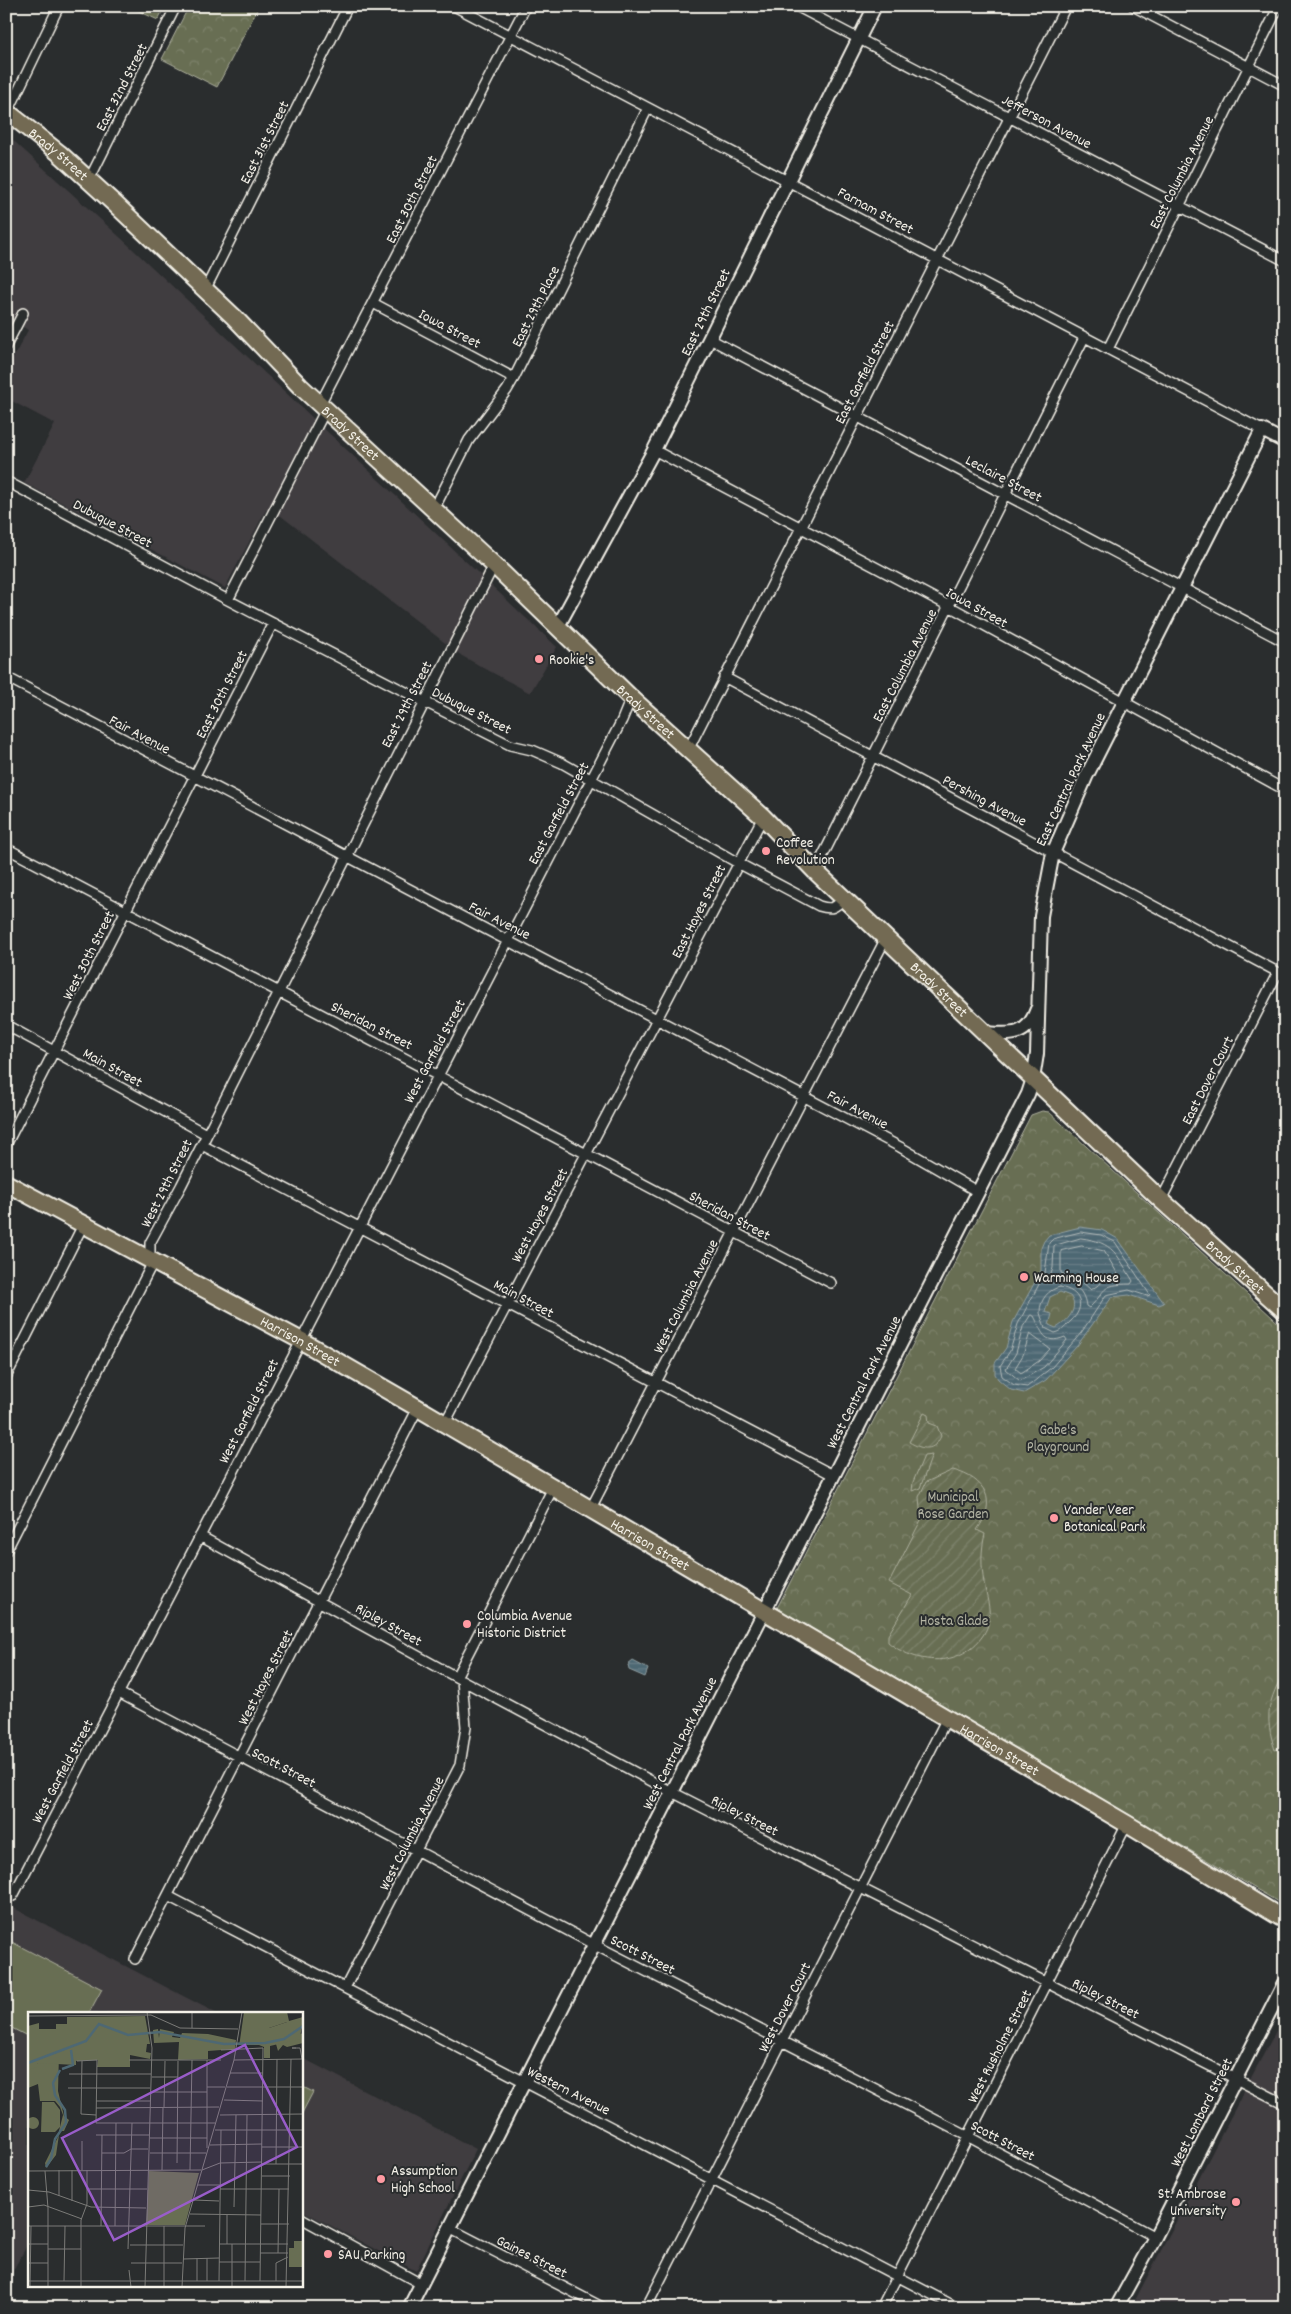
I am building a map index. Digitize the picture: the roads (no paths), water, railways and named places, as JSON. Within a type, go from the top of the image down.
[{"type":"highway","name":"Brady Street","points":[[7,113],[89,180],[205,290],[323,407],[494,565],[631,698],[763,817],[815,871],[1161,1200],[1285,1311]]},
{"type":"highway","name":"Harrison Street","points":[[6,1183],[84,1222],[300,1340],[445,1423],[1127,1824],[1285,1920]]},
{"type":"street","points":[[7,113],[59,6]]},
{"type":"street","name":"East 32nd Street","points":[[89,180],[176,6]]},
{"type":"street","name":"East 31st Street","points":[[205,290],[348,6]]},
{"type":"street","name":"Farnam Street","points":[[454,6],[1084,338],[1284,440]]},
{"type":"street","name":"East 30th Street","points":[[228,600],[373,303],[526,6]]},
{"type":"street","name":"Jefferson Avenue","points":[[796,6],[1285,261]]},
{"type":"street","name":"East 29th Street","points":[[558,628],[654,450],[876,6]]},
{"type":"street","name":"East Garfield Street","points":[[688,750],[1066,6]]},
{"type":"street","points":[[1133,6],[1285,86]]},
{"type":"street","name":"East Columbia Avenue","points":[[1108,350],[1279,6]]},
{"type":"street","name":"East 29th Place","points":[[434,509],[469,440],[508,390],[648,108]]},
{"type":"street","name":"Iowa Street","points":[[373,303],[514,378]]},
{"type":"street","points":[[6,346],[23,314]]},
{"type":"street","name":"East Columbia Avenue","points":[[815,871],[1084,338]]},
{"type":"street","name":"Leclaire Street","points":[[710,339],[1005,494],[1182,590],[1285,642]]},
{"type":"street","name":"East Central Park Avenue","points":[[978,1192],[1034,1079],[1037,1054],[1040,916],[1053,853],[1086,777],[1262,430]]},
{"type":"street","name":"Iowa Street","points":[[654,450],[949,606],[1123,704],[1285,790]]},
{"type":"street","name":"Dubuque Street","points":[[6,482],[425,702],[510,745],[532,750],[591,779],[738,863],[825,908],[836,907],[844,898]]},
{"type":"street","name":"East 29th Street","points":[[348,857],[494,565]]},
{"type":"street","name":"East 30th Street","points":[[194,777],[273,623]]},
{"type":"street","name":"Pershing Avenue","points":[[724,677],[1281,974]]},
{"type":"street","name":"Fair Avenue","points":[[6,678],[658,1018],[900,1147],[978,1192]]},
{"type":"street","name":"East Garfield Street","points":[[508,939],[631,698]]},
{"type":"street","name":"West 30th Street","points":[[6,1145],[194,777]]},
{"type":"street","name":"East Hayes Street","points":[[658,1018],[763,817]]},
{"type":"street","name":"Sheridan Street","points":[[6,848],[831,1284]]},
{"type":"street","name":"West 29th Street","points":[[6,1551],[150,1268],[150,1244],[348,857]]},
{"type":"street","points":[[804,1096],[886,938]]},
{"type":"street","name":"West Garfield Street","points":[[9,1894],[119,1694],[358,1226],[508,939]]},
{"type":"street","name":"East Dover Court","points":[[1161,1200],[1281,974]]},
{"type":"street","points":[[986,1032],[1012,1035],[1020,1033],[1034,1018],[1038,1007]]},
{"type":"street","name":"West Hayes Street","points":[[445,1423],[658,1018]]},
{"type":"street","name":"Main Street","points":[[6,1024],[206,1134]]},
{"type":"street","name":"West Columbia Avenue","points":[[591,1508],[804,1096]]},
{"type":"street","name":"Main Street","points":[[202,1145],[833,1475]]},
{"type":"street","name":"West Central Park Avenue","points":[[408,2308],[422,2284],[448,2228],[595,1945],[763,1610],[978,1192]]},
{"type":"street","points":[[6,1377],[84,1222]]},
{"type":"street","name":"West Hayes Street","points":[[135,1959],[418,1408]]},
{"type":"street","points":[[459,1678],[554,1486]]},
{"type":"street","name":"Ripley Street","points":[[200,1536],[672,1792],[861,1890],[1285,2104]]},
{"type":"street","name":"West Columbia Avenue","points":[[345,1988],[417,1852],[460,1765],[466,1727],[459,1678]]},
{"type":"street","name":"Scott Street","points":[[119,1694],[595,1945],[969,2137],[1155,2237]]},
{"type":"street","name":"West Dover Court","points":[[646,2308],[861,1890],[947,1718]]},
{"type":"street","name":"West Rusholme Street","points":[[881,2308],[1127,1824]]},
{"type":"street","name":"Western Avenue","points":[[168,1896],[712,2178],[958,2308]]},
{"type":"street","name":"West Lombard Street","points":[[1116,2308],[1155,2237],[1285,1982]]},
{"type":"street","points":[[302,2219],[422,2284]]},
{"type":"street","name":"Gaines Street","points":[[448,2228],[604,2308]]},
{"type":"water","points":[[1080,1227],[1102,1230],[1118,1239],[1164,1303],[1159,1305],[1129,1295],[1112,1297],[1077,1346],[1046,1380],[1024,1393],[1011,1390],[998,1379],[995,1374],[995,1363],[1006,1348],[1013,1322],[1041,1271],[1041,1248],[1049,1235]],"holes":[[[1060,1292],[1070,1296],[1074,1305],[1071,1314],[1056,1328],[1049,1325],[1052,1314],[1045,1312],[1050,1297]]]},
{"type":"water","points":[[633,1661],[648,1669],[645,1677],[629,1670],[628,1665]]},
{"type":"place","name":"Rookie's","points":[[539,659]]},
{"type":"place","name":"Coffee Revolution","points":[[766,851]]},
{"type":"place","name":"Warming House","points":[[1024,1277]]},
{"type":"place","name":"Vander Veer Botanical Park","points":[[1054,1518]]},
{"type":"place","name":"Columbia Avenue Historic District","points":[[467,1624]]},
{"type":"place","name":"Assumption High School","points":[[381,2179]]},
{"type":"place","name":"St. Ambrose University","points":[[1236,2202]]},
{"type":"place","name":"SAU Parking","points":[[328,2254]]},
{"type":"park label","name":"Gabe's Playground","points":[[1058,1438]]},
{"type":"park label","name":"Municipal Rose Garden","points":[[953,1504]]},
{"type":"park label","name":"Hosta Glade","points":[[954,1620]]}]
